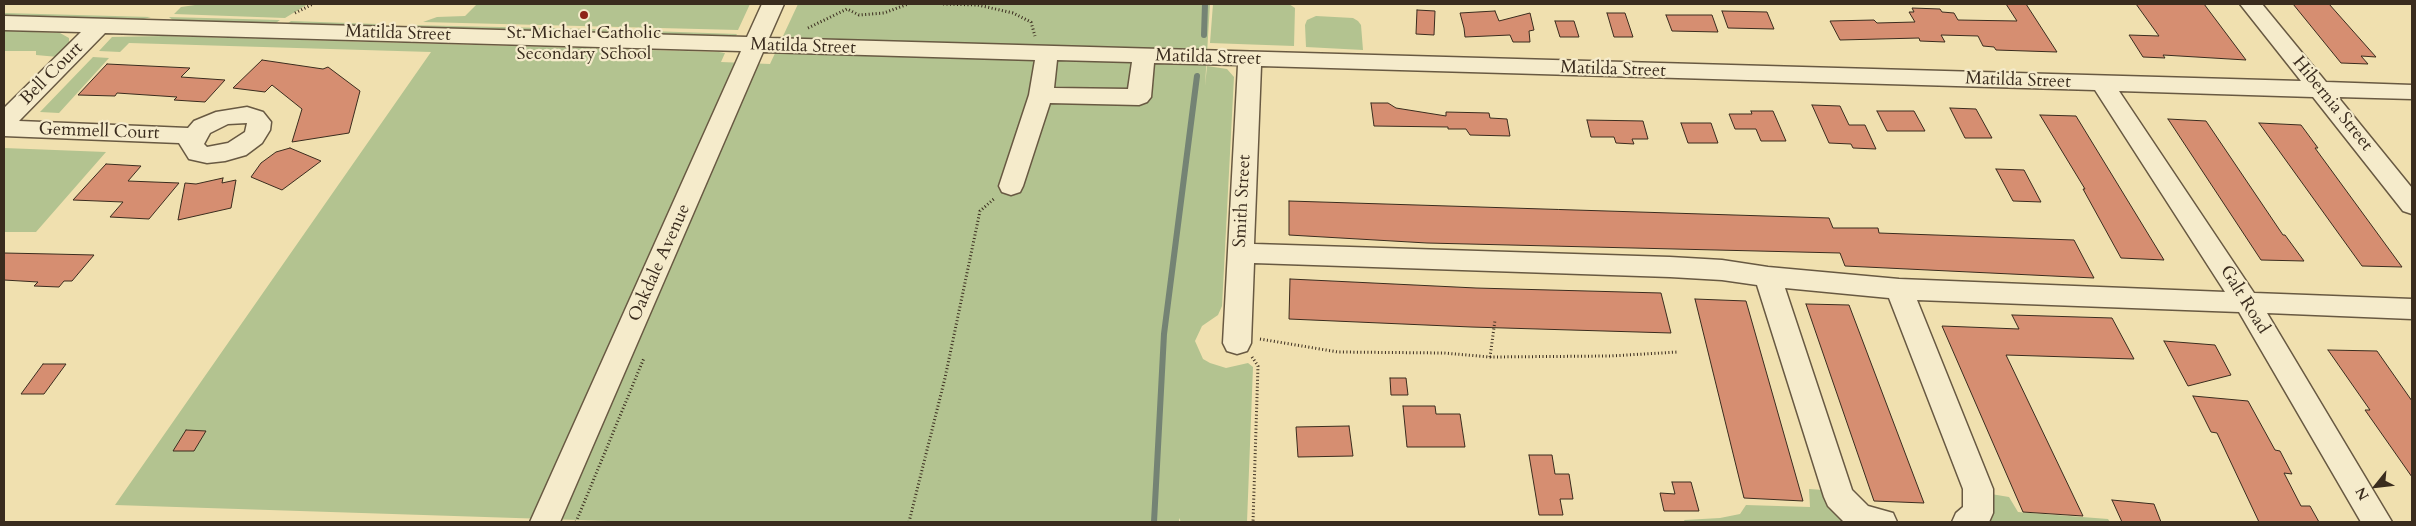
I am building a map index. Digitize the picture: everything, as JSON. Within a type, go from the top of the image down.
[{"type":"street","name":"Oakdale Avenue","points":[[545,522],[756,46],[759,32],[773,4]]},
{"type":"street","name":"Hibernia Street","points":[[2251,4],[2412,205]]},
{"type":"street","name":"Matilda Street","points":[[4,22],[756,46],[2412,92]]},
{"type":"street","name":"Bell Court","points":[[4,122],[100,25]]},
{"type":"street","points":[[1011,186],[1041,95],[1040,53]]},
{"type":"street","points":[[1041,95],[1138,97],[1144,56]]},
{"type":"street","name":"Smith Street","points":[[1237,343],[1250,59]]},
{"type":"street","name":"Galt Road","points":[[2102,83],[2246,303],[2377,522]]},
{"type":"street","name":"Gemmell Court","points":[[4,128],[194,136]]},
{"type":"street","points":[[1240,253],[1670,267],[1722,270],[1768,277],[1899,289],[2412,309]]},
{"type":"street","points":[[1768,277],[1839,497],[1859,517],[1882,522]]},
{"type":"street","points":[[1899,289],[1978,489],[1978,513],[1967,522]]},
{"type":"path","points":[[789,46],[798,33],[847,9],[858,15],[884,13],[908,4]]},
{"type":"path","points":[[943,4],[978,5],[1013,13],[1031,22],[1040,53]]},
{"type":"path","points":[[909,522],[945,378],[980,211],[1011,186]]},
{"type":"path","points":[[1490,357],[1495,320]]},
{"type":"path","points":[[1237,343],[1261,339],[1338,352],[1444,353],[1490,357],[1610,356],[1678,352]]},
{"type":"path","points":[[1237,343],[1258,366],[1253,522]]},
{"type":"green space","points":[[202,4],[308,4],[285,18],[174,14],[181,7]]},
{"type":"green space","name":"St. Michael Catholic Secondary School","points":[[477,4],[750,4],[738,30],[423,22],[437,17],[465,16]]},
{"type":"green space","points":[[798,4],[1210,4],[1205,86],[1207,66],[1227,69],[1234,77],[1222,306],[1218,315],[1202,326],[1195,341],[1203,359],[1210,363],[1226,368],[1248,363],[1253,367],[1247,522],[1181,522],[1179,518],[1179,522],[639,522],[115,505],[431,52],[129,43],[120,52],[99,51],[112,37],[163,36],[719,52],[725,53],[721,62],[770,64]]},
{"type":"green space","points":[[1213,4],[1289,4],[1295,8],[1294,46],[1210,43]]},
{"type":"green space","points":[[4,13],[151,17],[136,21],[4,17]]},
{"type":"green space","points":[[1316,16],[1353,18],[1358,21],[1361,25],[1363,50],[1306,47],[1305,25],[1307,20]]},
{"type":"green space","points":[[169,17],[280,20],[273,25],[175,22]]},
{"type":"green space","points":[[291,21],[383,25],[376,28],[284,26]]},
{"type":"green space","points":[[408,25],[737,34],[735,37],[411,29]]},
{"type":"green space","points":[[4,31],[60,33],[69,38],[69,43],[58,57],[36,55],[36,51],[4,51]]},
{"type":"green space","points":[[93,57],[109,58],[59,113],[40,112]]},
{"type":"green space","points":[[4,148],[106,152],[36,232],[4,232]]},
{"type":"green space","points":[[1809,489],[1824,490],[1838,509],[1857,522],[1685,522],[1684,520],[1720,518],[1740,514],[1746,505],[1810,507]]},
{"type":"green space","points":[[1991,494],[2009,497],[2018,512],[2108,519],[2110,522],[1985,522],[1987,520]]},
{"type":"building","points":[[2006,4],[2026,4],[2057,52],[1996,50],[1994,47],[1983,46],[1978,36],[1941,35],[1945,42],[1920,41],[1919,38],[1840,40],[1830,21],[1874,20],[1877,23],[1915,22],[1909,12],[1914,12],[1912,8],[1940,9],[1942,12],[1954,13],[1958,20],[2017,21]]},
{"type":"building","points":[[2136,4],[2204,4],[2246,60],[2163,55],[2165,58],[2143,57],[2129,35],[2159,36]]},
{"type":"building","points":[[2293,4],[2329,4],[2376,57],[2361,56],[2368,64],[2341,63]]},
{"type":"building","points":[[1417,10],[1435,11],[1434,35],[1416,34]]},
{"type":"building","points":[[1495,11],[1499,21],[1530,13],[1534,30],[1529,31],[1530,42],[1513,42],[1510,35],[1465,37],[1460,13]]},
{"type":"building","points":[[1722,11],[1767,12],[1774,29],[1728,28]]},
{"type":"building","points":[[1607,13],[1625,13],[1633,37],[1614,37]]},
{"type":"building","points":[[1666,15],[1712,15],[1718,32],[1672,31]]},
{"type":"building","points":[[1555,21],[1574,21],[1579,37],[1560,37]]},
{"type":"building","points":[[262,60],[323,69],[328,67],[360,91],[349,133],[292,142],[302,109],[272,85],[265,92],[233,88]]},
{"type":"building","points":[[107,64],[190,68],[181,77],[225,80],[205,102],[174,100],[177,97],[117,93],[115,96],[78,95]]},
{"type":"building","points":[[1371,103],[1388,103],[1396,108],[1446,116],[1446,112],[1489,113],[1490,118],[1507,119],[1510,136],[1470,135],[1466,129],[1448,129],[1448,127],[1374,126]]},
{"type":"building","points":[[1812,105],[1840,106],[1849,125],[1865,125],[1876,149],[1853,148],[1851,144],[1829,143]]},
{"type":"building","points":[[1950,108],[1976,109],[1992,138],[1965,138]]},
{"type":"building","points":[[1751,111],[1773,111],[1786,141],[1761,141],[1756,129],[1735,129],[1729,114],[1752,114]]},
{"type":"building","points":[[1877,111],[1914,111],[1925,131],[1887,131]]},
{"type":"building","points":[[2040,115],[2076,116],[2164,260],[2121,258],[2083,189],[2085,189]]},
{"type":"building","points":[[2168,119],[2206,121],[2283,235],[2285,235],[2304,261],[2261,260]]},
{"type":"building","points":[[1587,120],[1643,121],[1648,139],[1632,139],[1634,144],[1616,143],[1614,137],[1591,137]]},
{"type":"building","points":[[1681,123],[1711,123],[1718,143],[1688,143]]},
{"type":"building","points":[[2259,123],[2301,125],[2318,148],[2315,148],[2402,267],[2362,266]]},
{"type":"building","points":[[290,148],[321,161],[282,190],[251,177],[261,163],[276,152]]},
{"type":"building","points":[[106,164],[141,166],[128,181],[179,183],[149,219],[110,217],[123,202],[73,200]]},
{"type":"building","points":[[1996,169],[2024,170],[2041,202],[2013,201]]},
{"type":"building","points":[[223,178],[222,183],[236,180],[231,208],[178,220],[185,183],[196,184]]},
{"type":"building","points":[[1289,201],[1829,218],[1833,228],[1878,228],[1879,233],[2074,240],[2094,278],[1845,266],[1840,253],[1427,243],[1289,235]]},
{"type":"building","points":[[4,253],[94,255],[72,281],[64,281],[59,287],[34,286],[38,282],[4,280]]},
{"type":"building","points":[[1290,279],[1476,288],[1661,293],[1671,333],[1289,319]]},
{"type":"building","points":[[1695,299],[1746,301],[1803,501],[1744,498]]},
{"type":"building","points":[[1806,304],[1849,305],[1924,503],[1874,501]]},
{"type":"building","points":[[2012,315],[2112,318],[2134,359],[2006,355],[2083,516],[2023,512],[1942,326],[2019,329]]},
{"type":"building","points":[[2164,341],[2215,345],[2231,375],[2188,386]]},
{"type":"building","points":[[2328,350],[2377,351],[2412,401],[2412,477],[2365,410],[2370,410]]},
{"type":"building","points":[[43,364],[66,364],[44,394],[21,394]]},
{"type":"building","points":[[1390,378],[1406,378],[1408,395],[1391,395]]},
{"type":"building","points":[[2193,396],[2248,401],[2275,450],[2280,451],[2292,474],[2284,473],[2301,506],[2310,506],[2319,522],[2259,522],[2217,433],[2211,432]]},
{"type":"building","points":[[1403,406],[1435,406],[1436,414],[1460,414],[1465,447],[1407,447]]},
{"type":"building","points":[[1349,426],[1353,456],[1298,457],[1296,427]]},
{"type":"building","points":[[186,430],[206,431],[194,451],[173,451]]},
{"type":"building","points":[[1529,455],[1552,455],[1555,474],[1569,474],[1573,499],[1560,499],[1563,515],[1539,515]]},
{"type":"building","points":[[1672,482],[1691,482],[1699,511],[1664,511],[1660,493],[1675,494]]},
{"type":"building","points":[[2112,500],[2154,504],[2161,522],[2122,522]]},
{"type":"waterway","points":[[1204,35],[1205,4]]},
{"type":"waterway","points":[[1154,522],[1164,334],[1197,76]]},
{"type":"place","name":"St. Michael Catholic Secondary School","points":[[584,15]]}]
